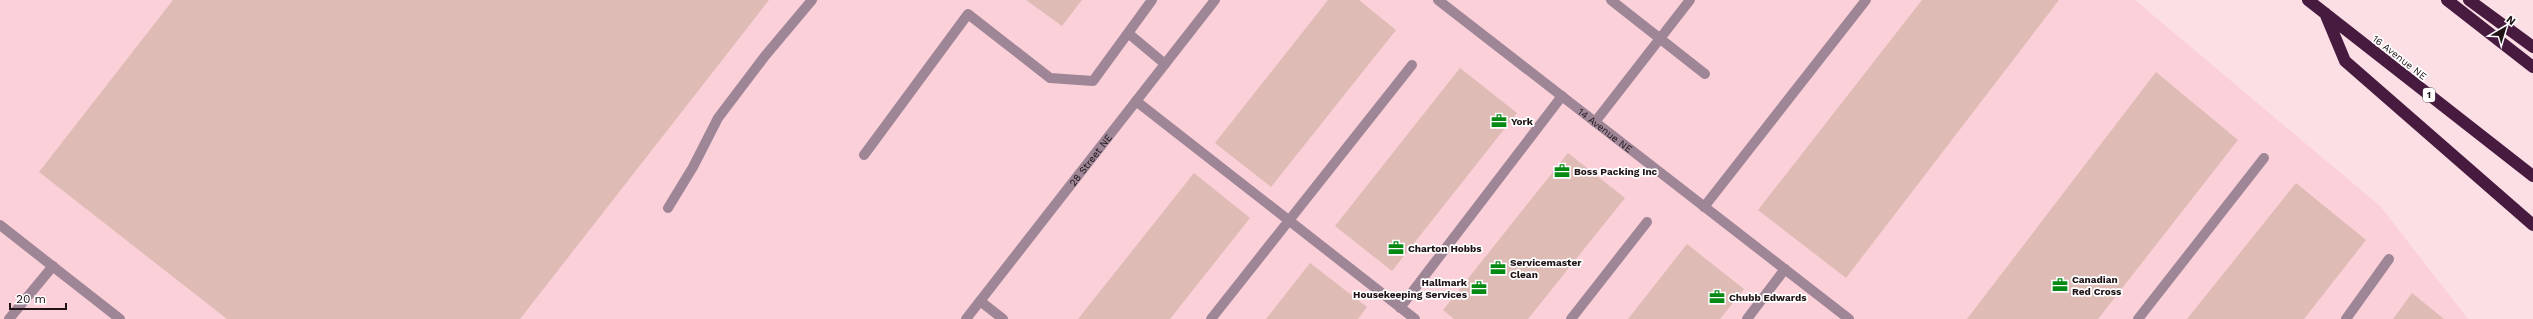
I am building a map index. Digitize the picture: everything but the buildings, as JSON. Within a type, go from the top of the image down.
[{"type":"highway","name":"16 Avenue NE","points":[[2308,0],[2533,176]]},
{"type":"highway","points":[[2447,0],[2533,67]]},
{"type":"highway","points":[[2469,0],[2533,47]]},
{"type":"highway","points":[[2325,13],[2346,61],[2533,225]]},
{"type":"street","points":[[668,208],[693,167],[718,118],[765,56],[812,0]]},
{"type":"street","points":[[864,155],[968,14],[1050,78],[1093,81],[1152,0]]},
{"type":"street","name":"28 Street NE","points":[[966,319],[1215,0]]},
{"type":"street","name":"14 Avenue NE","points":[[1438,0],[1849,319]]},
{"type":"street","points":[[1611,0],[1705,74]]},
{"type":"street","points":[[1595,122],[1690,0]]},
{"type":"street","points":[[1704,207],[1866,0]]},
{"type":"street","points":[[1128,33],[1165,64]]},
{"type":"street","points":[[1211,319],[1412,66]]},
{"type":"street","points":[[1400,308],[1562,96]]},
{"type":"street","points":[[1136,101],[1415,319]]},
{"type":"street","points":[[2138,319],[2264,158]]},
{"type":"street","points":[[1571,319],[1646,222]]},
{"type":"street","points":[[0,225],[120,319]]},
{"type":"street","points":[[2346,319],[2389,259]]},
{"type":"street","points":[[9,319],[53,266]]},
{"type":"street","points":[[1747,319],[1785,269]]},
{"type":"street","points":[[980,301],[1003,319]]},
{"type":"shaded area","points":[[0,0],[2135,0],[2380,206],[2468,319],[0,319]]},
{"type":"place","name":"York","points":[[1499,121]]},
{"type":"place","name":"Boss Packing Inc","points":[[1562,171]]},
{"type":"place","name":"Charton Hobbs","points":[[1396,248]]},
{"type":"place","name":"Servicemaster Clean","points":[[1498,268]]},
{"type":"place","name":"Canadian Red Cross","points":[[2060,285]]},
{"type":"place","name":"Hallmark Housekeeping Services","points":[[1479,288]]},
{"type":"place","name":"Chubb Edwards","points":[[1717,297]]}]
